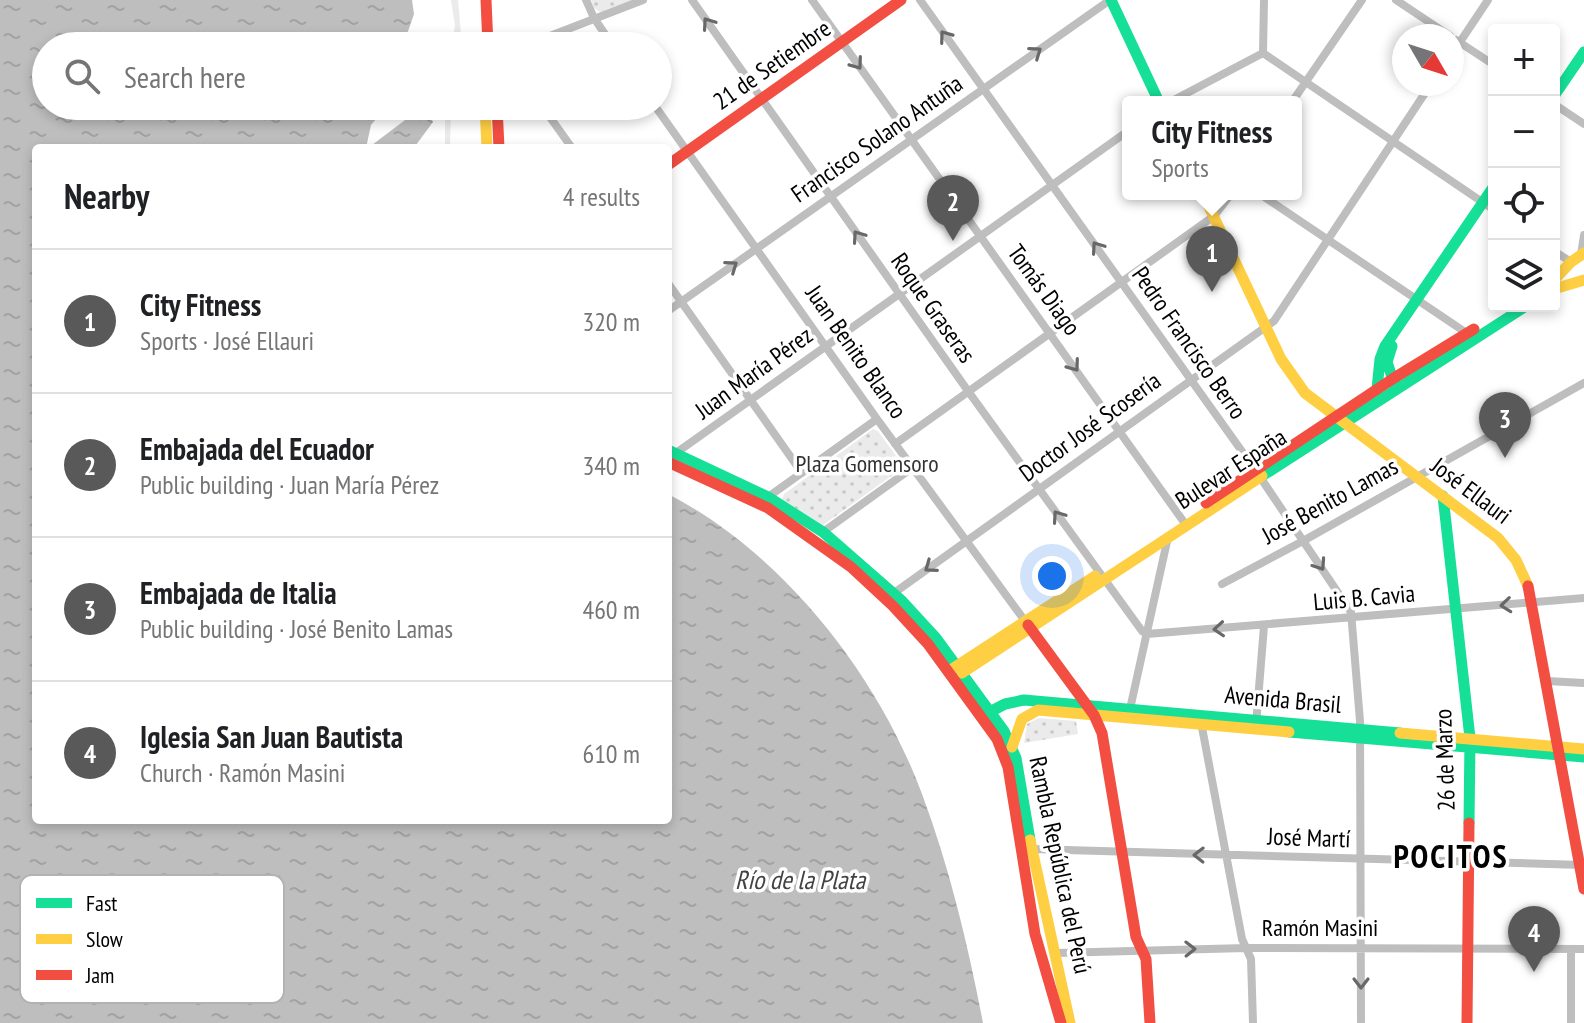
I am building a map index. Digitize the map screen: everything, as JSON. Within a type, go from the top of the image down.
[{"type":"street","points":[[483,0],[486,32]]},
{"type":"street","points":[[489,32],[492,0]]},
{"type":"street","points":[[586,0],[604,32]]},
{"type":"street","points":[[559,32],[643,0]]},
{"type":"street","name":"Roque Graseras","points":[[692,0],[968,391],[1138,627],[1147,634]]},
{"type":"street","name":"Tomás Diago","points":[[812,0],[1184,522]]},
{"type":"street","name":"21 de Setiembre","points":[[672,162],[901,0]]},
{"type":"street","name":"Pedro Francisco Berro","points":[[920,0],[1258,474],[1351,612],[1360,734],[1361,1023]]},
{"type":"street","points":[[1110,0],[1156,96]]},
{"type":"street","name":"Francisco Solano Antuña","points":[[672,308],[1110,0]]},
{"type":"street","points":[[1263,53],[1264,0]]},
{"type":"street","points":[[1296,96],[1362,0]]},
{"type":"street","points":[[1396,0],[1433,24]]},
{"type":"street","points":[[1464,27],[1488,0]]},
{"type":"street","points":[[1464,45],[1488,61]]},
{"type":"street","points":[[1560,87],[1584,52]]},
{"type":"street","points":[[1263,53],[1488,206]]},
{"type":"street","points":[[1181,96],[1263,53]]},
{"type":"street","name":"Doctor José Scosería","points":[[894,593],[1274,321],[1423,96]]},
{"type":"street","points":[[1560,108],[1584,124]]},
{"type":"street","points":[[486,120],[487,144]]},
{"type":"street","points":[[498,120],[499,144]]},
{"type":"street","points":[[552,120],[569,144]]},
{"type":"street","name":"Juan Benito Blanco","points":[[665,120],[912,468],[1094,715],[1102,733],[1136,937],[1146,959],[1150,1023]]},
{"type":"street","name":"Juan María Pérez","points":[[672,454],[1122,135]]},
{"type":"street","points":[[1377,389],[1381,355],[1388,340],[1488,195]]},
{"type":"street","name":"José Ellauri","points":[[1206,200],[1266,326],[1293,378],[1305,393],[1498,538],[1513,553],[1528,584],[1532,602],[1584,889]]},
{"type":"street","points":[[895,444],[1214,216],[1226,200]]},
{"type":"street","points":[[1269,200],[1469,336]]},
{"type":"street","points":[[1579,281],[1567,275],[1584,235]]},
{"type":"street","points":[[1560,274],[1575,259]]},
{"type":"street","points":[[672,289],[802,473]]},
{"type":"street","name":"Bulevar España","points":[[956,670],[1503,312]]},
{"type":"street","name":"Bulevar España","points":[[1469,336],[1515,312]]},
{"type":"street","points":[[1394,383],[1387,362],[1395,334]]},
{"type":"street","name":"Bulevar España","points":[[1339,420],[1377,389],[1394,383]]},
{"type":"street","name":"José Benito Lamas","points":[[1222,584],[1584,383]]},
{"type":"street","points":[[768,497],[877,419]]},
{"type":"street","name":"Rambla República del Perú","points":[[672,455],[768,497],[823,532],[894,593],[1012,747],[1070,1023]]},
{"type":"street","name":"Rambla República del Perú","points":[[672,456],[749,497],[826,547],[893,606],[956,670]]},
{"type":"street","points":[[823,532],[912,468]]},
{"type":"street","name":"26 de Marzo","points":[[1443,496],[1470,743],[1467,1023]]},
{"type":"street","name":"Bulevar España","points":[[1101,576],[1168,537],[1184,522]]},
{"type":"street","points":[[1130,709],[1168,537]]},
{"type":"street","name":"Luis B. Cavia","points":[[1147,634],[1584,598]]},
{"type":"street","points":[[1256,725],[1264,626]]},
{"type":"street","points":[[1547,681],[1584,683]]},
{"type":"street","name":"Avenida Brasil","points":[[986,714],[1005,704],[1024,700],[1130,709],[1200,720]]},
{"type":"street","name":"Avenida Brasil","points":[[1012,747],[1020,723],[1034,711],[1200,720],[1560,751],[1584,757]]},
{"type":"street","name":"Rambla República del Perú","points":[[986,714],[1007,760],[1031,912],[1061,1023]]},
{"type":"street","points":[[1200,720],[1242,939],[1251,959],[1253,1023]]},
{"type":"street","name":"Avenida Brasil","points":[[1560,751],[1584,749]]},
{"type":"street","name":"José Martí","points":[[1032,849],[1582,865]]},
{"type":"street","points":[[1031,912],[1039,921],[1048,950],[1056,953]]},
{"type":"street","name":"Ramón Masini","points":[[1056,953],[1246,948],[1584,949]]},
{"type":"street","points":[[1571,950],[1571,1023]]},
{"type":"green space","points":[[451,0],[458,0],[461,32],[454,32]]},
{"type":"green space","points":[[591,0],[633,0],[600,12]]},
{"type":"green space","points":[[445,120],[451,120],[450,144],[445,144]]},
{"type":"green space","name":"Plaza Gomensoro","points":[[873,429],[878,431],[902,464],[901,469],[823,525],[782,500],[784,494]]},
{"type":"green space","points":[[1039,718],[1076,721],[1078,734],[1024,743],[1027,724]]},
{"type":"water","name":"Río de la Plata","points":[[0,0],[412,0],[414,14],[408,32],[32,32],[32,120],[375,120],[367,144],[32,144],[32,824],[672,824],[672,496],[710,519],[750,549],[787,583],[853,662],[880,705],[922,794],[941,850],[983,1023],[0,1023]]},
{"type":"water","points":[[405,120],[433,122],[417,144],[373,144]]},
{"type":"traffic: fast","points":[[1111,0],[1156,96]]},
{"type":"traffic: fast","points":[[1560,87],[1584,52]]},
{"type":"traffic: fast","points":[[1377,389],[1380,359],[1385,346],[1488,195]]},
{"type":"traffic: fast","points":[[1262,476],[1517,312]]},
{"type":"traffic: fast","points":[[1392,346],[1387,362],[1394,383]]},
{"type":"traffic: fast","points":[[672,452],[768,497],[823,532],[902,601],[936,638],[1004,731],[1016,758],[1030,840]]},
{"type":"traffic: fast","points":[[1443,496],[1470,738],[1469,823]]},
{"type":"traffic: fast","points":[[982,716],[1005,704],[1024,700],[1400,733]]},
{"type":"traffic: fast","points":[[1289,732],[1584,757]]},
{"type":"traffic: slow","points":[[486,120],[487,144]]},
{"type":"traffic: slow","points":[[1206,200],[1281,359],[1305,393],[1498,538],[1516,560],[1528,586]]},
{"type":"traffic: slow","points":[[1560,274],[1584,253]]},
{"type":"traffic: slow","points":[[1560,287],[1584,280]]},
{"type":"traffic: slow","points":[[962,673],[1262,476]]},
{"type":"traffic: slow","points":[[952,669],[1095,576]]},
{"type":"traffic: slow","points":[[1012,747],[1022,719],[1038,710],[1289,732]]},
{"type":"traffic: slow","points":[[1400,733],[1584,749]]},
{"type":"traffic: slow","points":[[1030,840],[1070,1023]]},
{"type":"traffic: jam","points":[[486,0],[487,32]]},
{"type":"traffic: jam","points":[[672,162],[901,0]]},
{"type":"traffic: jam","points":[[498,120],[499,144]]},
{"type":"traffic: jam","points":[[1206,503],[1394,378],[1474,329]]},
{"type":"traffic: jam","points":[[672,464],[768,508],[851,567],[928,644],[997,739],[1008,767],[1035,934],[1061,1023]]},
{"type":"traffic: jam","points":[[1528,586],[1584,889]]},
{"type":"traffic: jam","points":[[1028,625],[1094,715],[1102,733],[1136,937],[1146,959],[1150,1023]]},
{"type":"traffic: jam","points":[[1467,1023],[1469,823]]},
{"type":"place","name":"Embajada del Ecuador","points":[[953,241]]},
{"type":"place","name":"City Fitness","points":[[1212,292]]},
{"type":"place","name":"Embajada de Italia","points":[[1505,458]]},
{"type":"place","name":"Iglesia San Juan Bautista","points":[[1534,972]]},
{"type":"district","name":"POCITOS","points":[[1451,857]]}]
